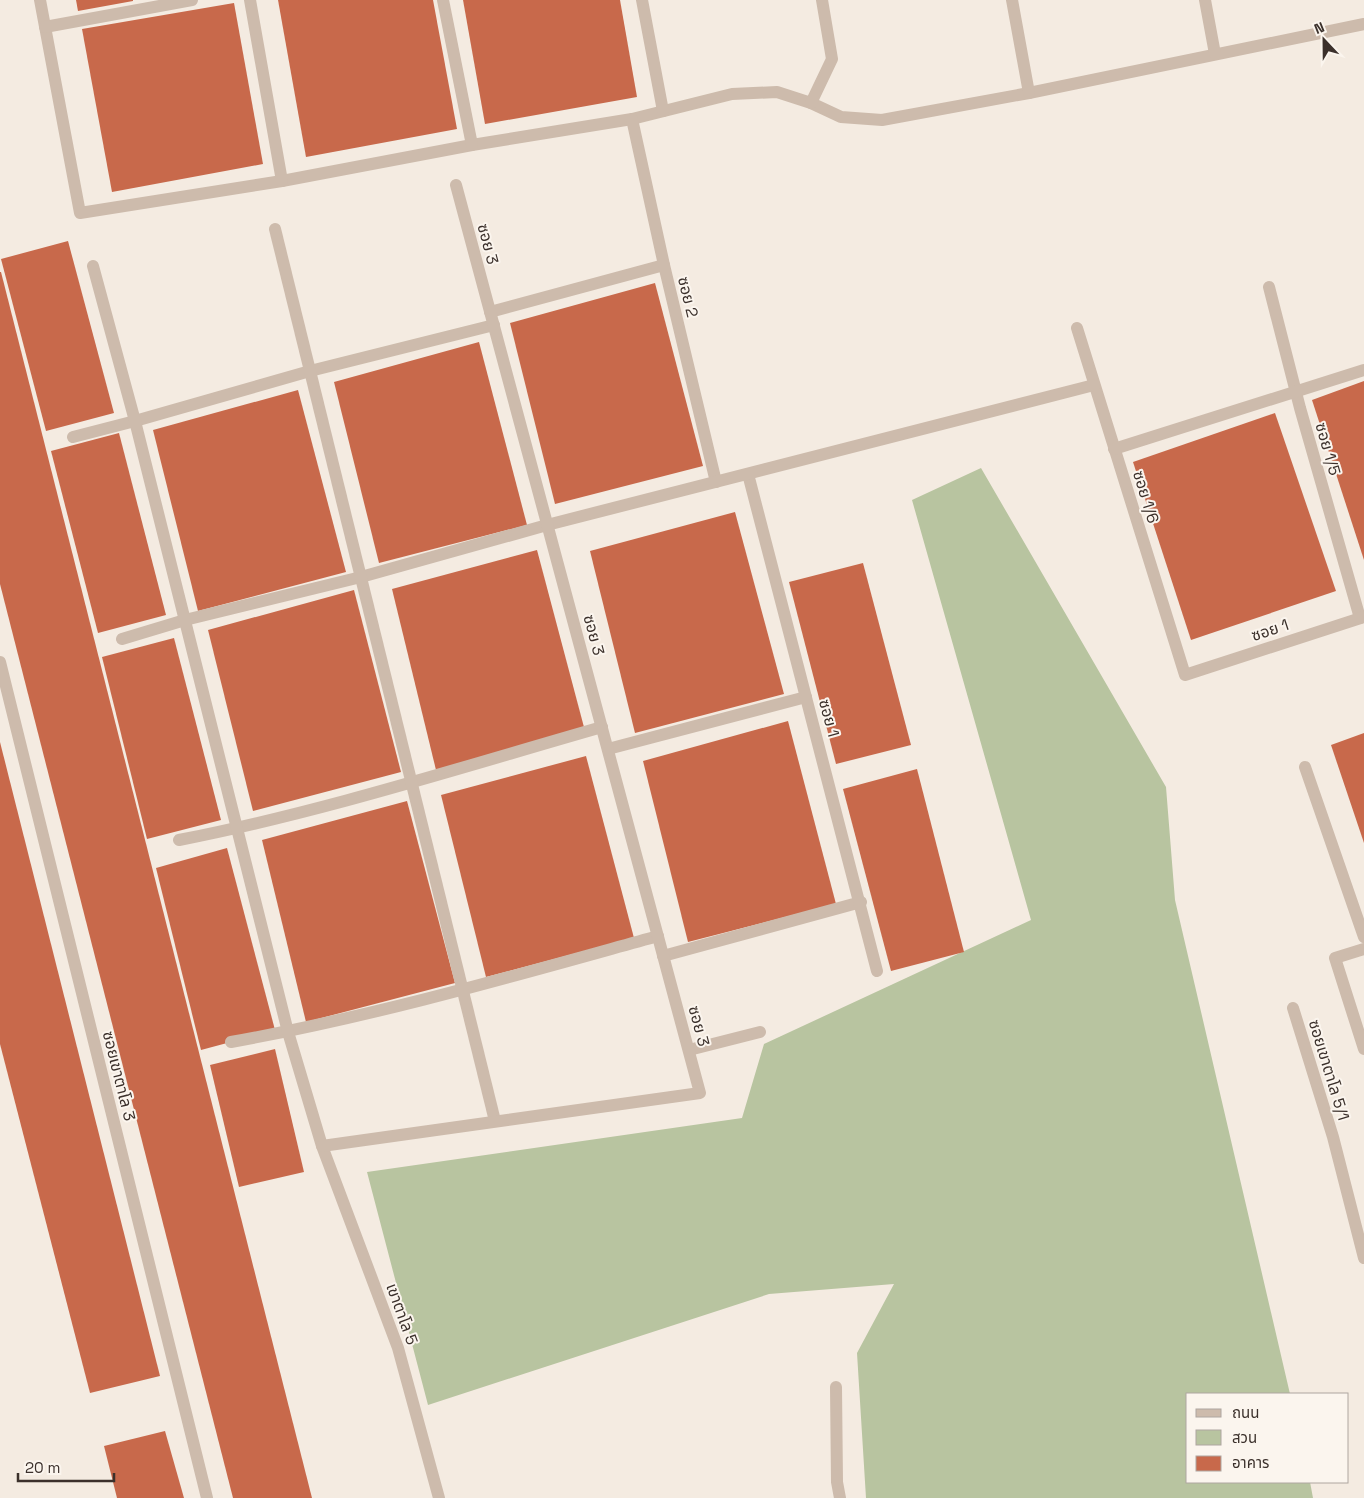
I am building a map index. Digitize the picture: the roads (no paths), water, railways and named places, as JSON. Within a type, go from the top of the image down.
[{"type":"street","points":[[40,0],[80,213],[282,181],[472,145],[632,119],[732,94],[777,92],[810,103],[841,117],[882,120],[1029,93],[1364,24]]},
{"type":"street","points":[[45,27],[192,0]]},
{"type":"street","points":[[250,0],[282,181]]},
{"type":"street","points":[[443,0],[472,145]]},
{"type":"street","points":[[642,0],[663,111]]},
{"type":"street","points":[[810,103],[832,59],[822,0]]},
{"type":"street","points":[[1012,0],[1029,93]]},
{"type":"street","points":[[1205,0],[1215,54]]},
{"type":"street","name":"ซอย 2","points":[[632,119],[664,265],[716,482]]},
{"type":"street","name":"ซอย 3","points":[[456,185],[700,1093],[496,1121]]},
{"type":"street","points":[[275,229],[496,1121],[322,1146]]},
{"type":"street","points":[[490,312],[664,265]]},
{"type":"street","name":"เขาตาโล 5","points":[[93,266],[135,421],[288,1032],[322,1146],[398,1348],[439,1498]]},
{"type":"street","name":"ซอย 1/5","points":[[1270,287],[1295,392],[1362,617]]},
{"type":"street","points":[[73,437],[310,371],[494,325]]},
{"type":"street","name":"ซอย 1/6","points":[[1078,328],[1186,675]]},
{"type":"street","points":[[1114,448],[1364,370]]},
{"type":"street","points":[[122,639],[185,620],[361,577],[547,525],[1094,384]]},
{"type":"street","name":"ซอย 1","points":[[748,474],[861,902],[877,971]]},
{"type":"street","name":"ซอย 1","points":[[1186,675],[1362,617]]},
{"type":"street","name":"ซอยเขาตาโล 3","points":[[0,662],[207,1498]]},
{"type":"street","points":[[608,749],[806,697]]},
{"type":"street","points":[[179,840],[238,828],[412,782],[602,727]]},
{"type":"street","points":[[1305,767],[1364,937]]},
{"type":"street","points":[[663,956],[861,902]]},
{"type":"street","points":[[231,1042],[288,1032],[463,990],[658,936]]},
{"type":"street","points":[[1364,949],[1335,958],[1364,1049]]},
{"type":"street","name":"ซอยเขาตาโล 5/1","points":[[1293,1008],[1333,1137],[1364,1258]]},
{"type":"street","points":[[689,1050],[760,1032]]},
{"type":"street","points":[[836,1387],[840,1498]]}]
